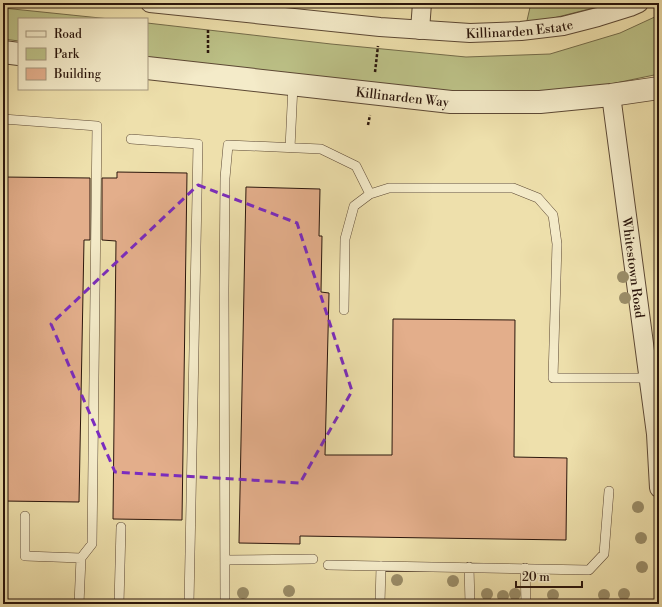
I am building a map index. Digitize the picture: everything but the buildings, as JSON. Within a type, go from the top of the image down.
[{"type":"street","name":"Killinarden Estate","points":[[150,3],[208,9],[259,9],[380,27],[470,33],[521,31],[563,26],[604,15],[639,3]]},
{"type":"street","points":[[420,30],[422,3]]},
{"type":"street","points":[[3,52],[18,54]]},
{"type":"street","name":"Killinarden Way","points":[[148,68],[451,102],[540,102],[611,95],[659,88]]},
{"type":"street","name":"Whitestown Road","points":[[611,95],[657,434],[659,488]]},
{"type":"lane","points":[[290,148],[293,85]]},
{"type":"lane","points":[[3,119],[97,126],[92,544],[81,558],[79,604]]},
{"type":"lane","points":[[131,139],[198,144],[190,604]]},
{"type":"lane","points":[[225,604],[224,185],[228,145],[321,149],[356,166],[370,194]]},
{"type":"lane","points":[[344,310],[345,239],[354,206],[370,194],[389,188],[513,188],[538,198],[553,215],[557,244],[553,378],[649,378]]},
{"type":"lane","points":[[328,565],[589,570],[604,554],[609,492]]},
{"type":"lane","points":[[25,516],[25,556],[81,558]]},
{"type":"lane","points":[[119,604],[120,528]]},
{"type":"lane","points":[[225,560],[313,559]]},
{"type":"lane","points":[[380,566],[380,604]]},
{"type":"lane","points":[[469,567],[470,604]]},
{"type":"lane","points":[[525,568],[526,604]]},
{"type":"path","points":[[208,9],[208,59]]},
{"type":"highlighted area","points":[[198,185],[297,223],[352,391],[300,483],[115,472],[51,324]]},
{"type":"green space","points":[[531,3],[613,3],[526,25]]},
{"type":"green space","points":[[3,8],[100,18],[18,18],[18,41],[3,39]]},
{"type":"green space","points":[[659,15],[659,74],[601,86],[485,97],[148,58],[148,23],[331,44],[466,57],[550,54],[620,33]]}]
